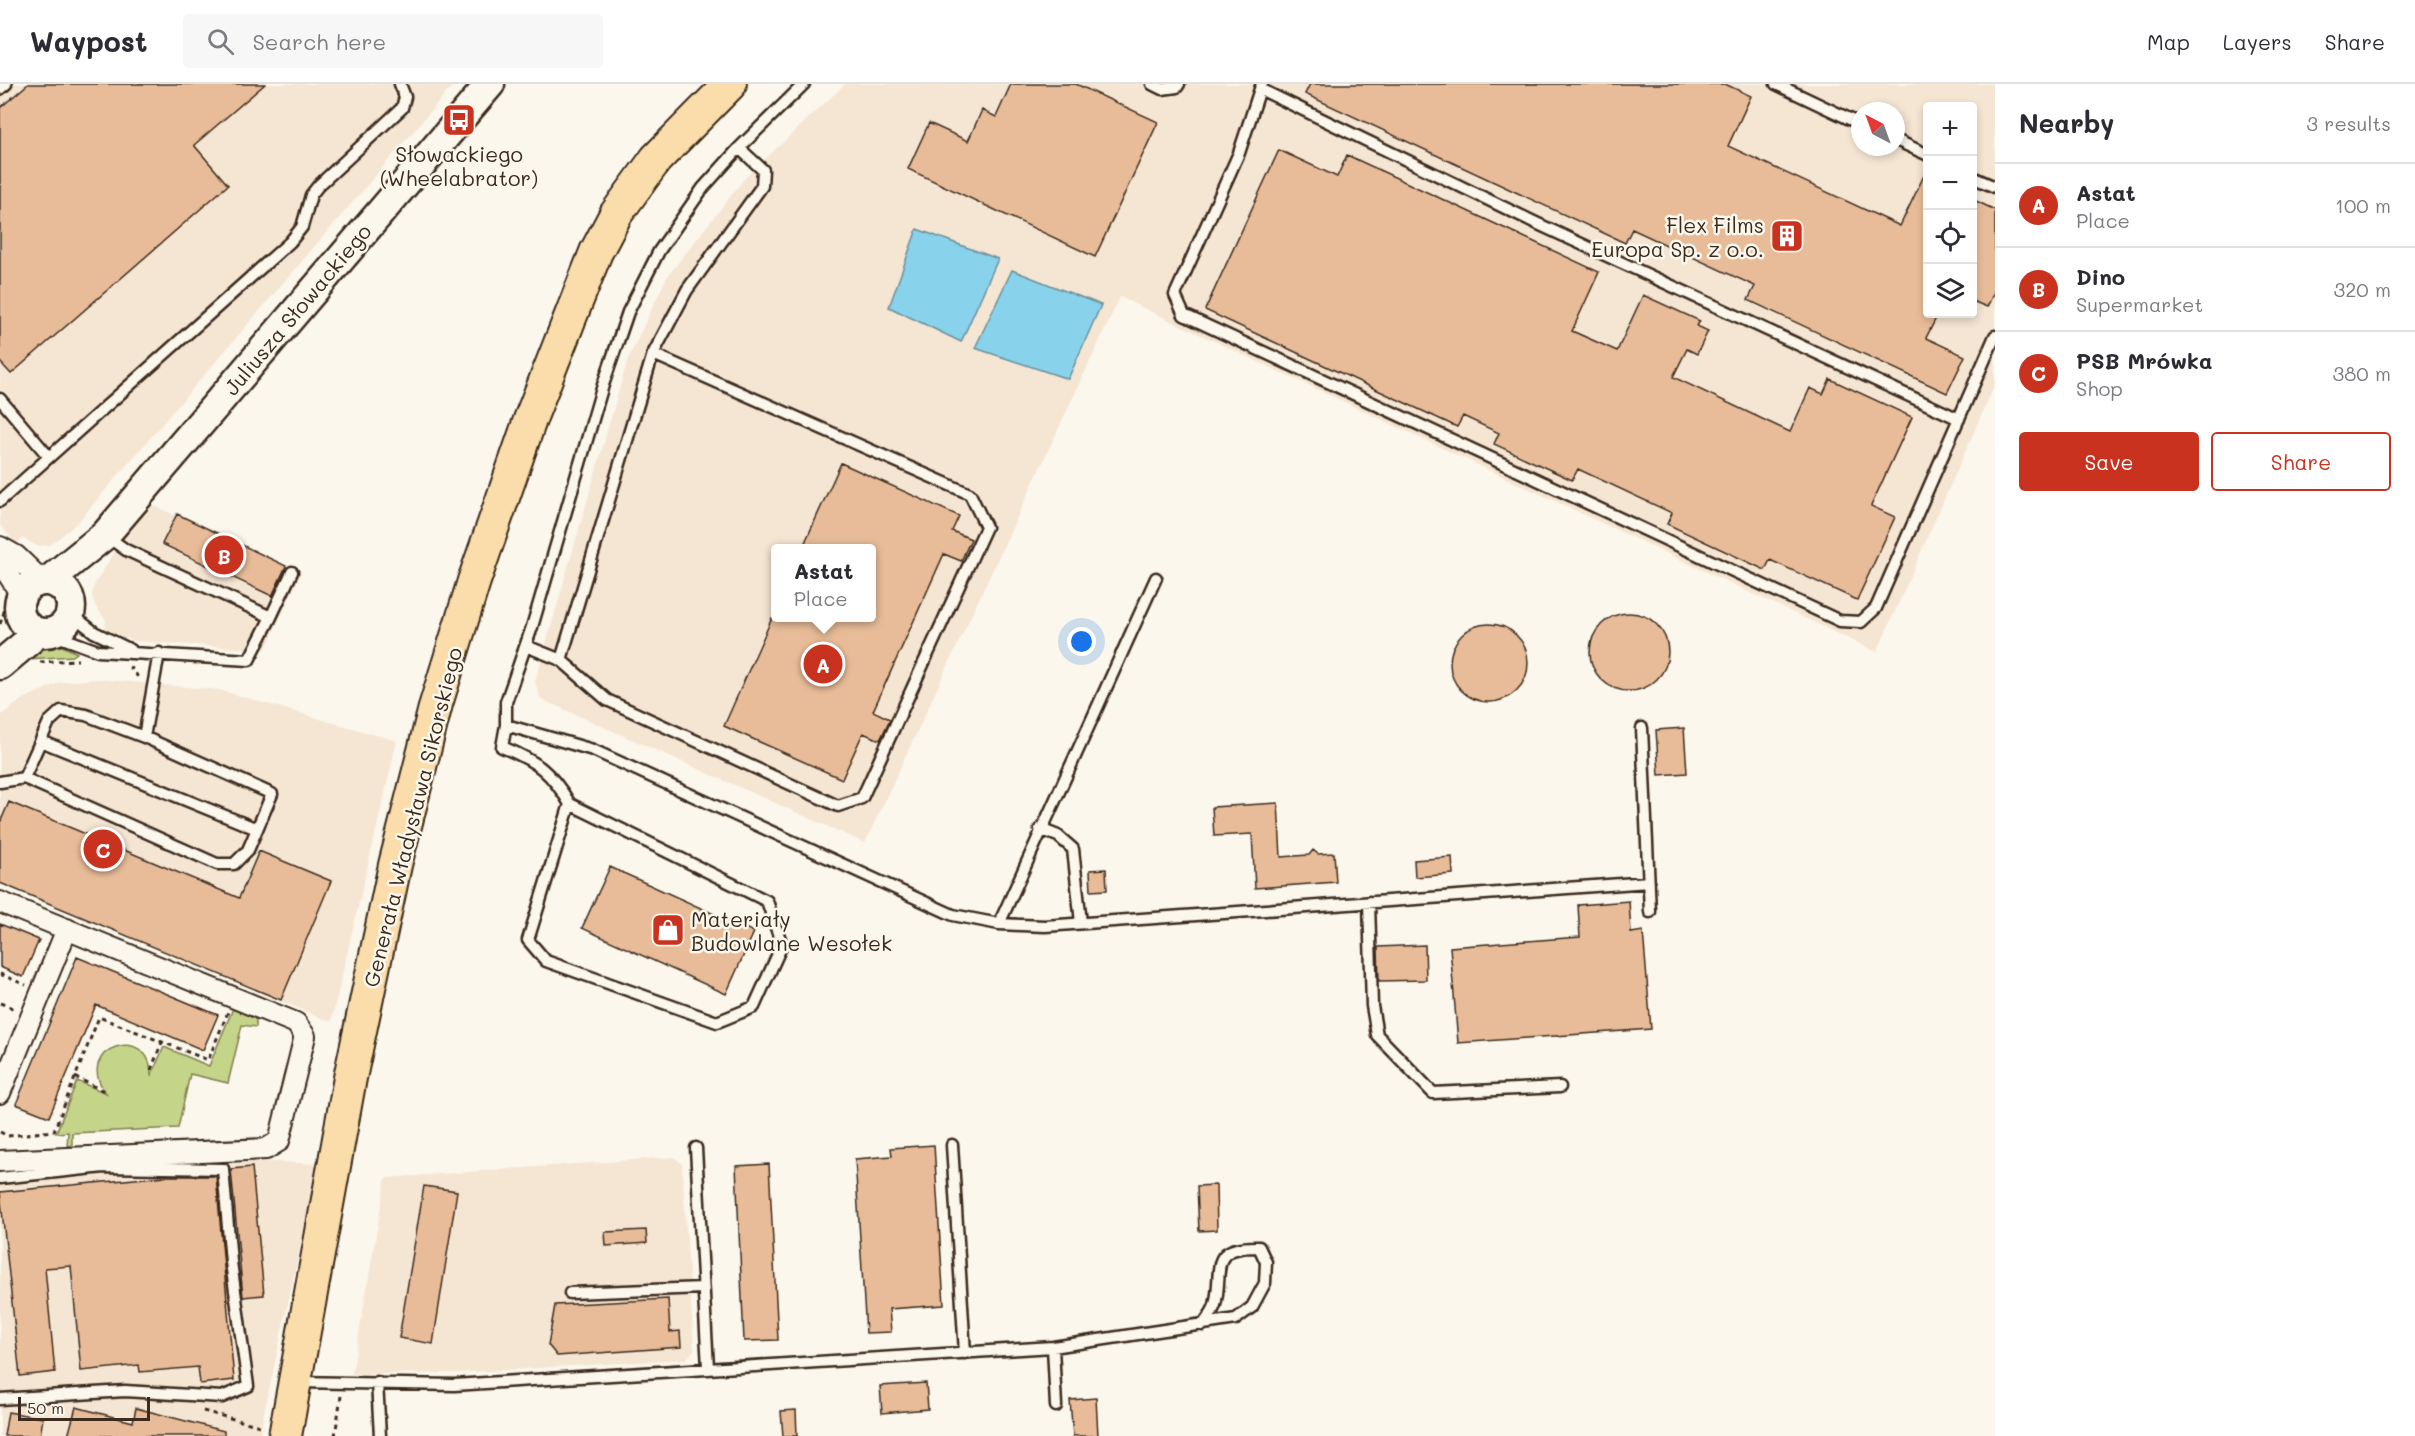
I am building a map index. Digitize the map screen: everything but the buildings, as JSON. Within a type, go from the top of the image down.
[{"type":"main road","name":"Generała Władysława Sikorskiego","points":[[285,1434],[350,1078],[395,865],[436,704],[477,573],[531,417],[606,233],[616,214],[656,159],[730,84]]},
{"type":"street","name":"Juliusza Słowackiego","points":[[0,646],[33,592],[105,535],[489,84]]},
{"type":"street","name":"Juliusza Słowackiego","points":[[70,607],[105,535]]},
{"type":"street","points":[[0,547],[16,556],[33,592],[25,625],[44,633]]},
{"type":"street","points":[[0,561],[33,592],[65,590],[70,607],[63,626],[44,633],[0,665]]},
{"type":"street","points":[[0,902],[296,1023],[305,1036],[279,1140],[266,1149],[0,1161]]},
{"type":"street","points":[[0,1093],[67,929]]},
{"type":"lane","points":[[0,89],[6,84]]},
{"type":"lane","points":[[0,501],[290,242],[302,226],[311,195],[318,186],[402,108],[405,97],[400,84]]},
{"type":"lane","points":[[570,804],[528,940],[546,961],[717,1022],[754,1007],[782,945],[767,901],[570,804],[555,779],[524,756],[502,747],[506,725],[506,702],[526,646],[603,385],[628,312],[659,251],[679,220],[739,148],[804,84]]},
{"type":"lane","points":[[1152,84],[1162,89],[1177,87],[1179,84]]},
{"type":"lane","points":[[1776,84],[1851,119]]},
{"type":"lane","points":[[1959,419],[1536,223],[1261,86],[1239,153],[1175,296],[1184,315],[1218,332],[1840,621],[1861,622],[1876,608],[1959,419],[1995,336]]},
{"type":"lane","points":[[1905,145],[1923,153]]},
{"type":"lane","points":[[561,660],[653,354],[687,290],[762,186],[763,170],[739,148]]},
{"type":"lane","points":[[1977,179],[1995,187]]},
{"type":"lane","points":[[526,646],[561,660],[607,700],[838,806],[862,798],[986,527],[970,494],[653,354]]},
{"type":"lane","points":[[0,399],[49,457]]},
{"type":"lane","points":[[105,535],[126,550],[271,617]]},
{"type":"lane","points":[[44,633],[98,651],[134,651],[249,660],[292,572]]},
{"type":"lane","points":[[999,924],[1040,829],[1156,578]]},
{"type":"lane","points":[[70,607],[94,632],[134,651]]},
{"type":"lane","points":[[144,737],[159,653]]},
{"type":"lane","points":[[0,782],[24,778],[216,864],[234,864],[248,850],[272,794],[144,737],[66,710],[53,716],[24,778]]},
{"type":"lane","points":[[506,725],[593,750],[953,915],[999,924],[1045,926],[1081,924],[1649,882]]},
{"type":"lane","points":[[1642,728],[1650,912]]},
{"type":"lane","points":[[41,741],[257,829]]},
{"type":"lane","points":[[1040,829],[1058,836],[1073,849],[1081,924]]},
{"type":"lane","points":[[1369,902],[1372,1005],[1377,1035],[1433,1093],[1560,1087]]},
{"type":"lane","points":[[952,1145],[965,1353]]},
{"type":"lane","points":[[696,1148],[708,1368]]},
{"type":"lane","points":[[0,1178],[104,1167],[223,1169],[231,1262],[248,1386],[222,1397],[125,1391],[0,1399]]},
{"type":"lane","points":[[294,1382],[454,1385],[1053,1347],[1203,1326],[1236,1319],[1252,1308],[1265,1283],[1266,1262],[1259,1247],[1228,1250],[1219,1261],[1214,1308],[1203,1326]]},
{"type":"lane","points":[[570,1293],[703,1287]]},
{"type":"lane","points":[[1053,1347],[1056,1406]]},
{"type":"lane","points":[[377,1382],[380,1436]]},
{"type":"path","points":[[37,662],[81,660]]},
{"type":"path","points":[[127,666],[134,670],[139,683],[153,686]]},
{"type":"path","points":[[0,974],[41,991]]},
{"type":"path","points":[[0,1132],[8,1136],[54,1131],[99,1017],[208,1060],[234,998]]},
{"type":"path","points":[[151,1070],[162,1042]]},
{"type":"path","points":[[75,1077],[104,1091]]},
{"type":"path","points":[[334,1436],[341,1383]]},
{"type":"path","points":[[195,1409],[285,1434]]},
{"type":"shaded area","points":[[0,84],[454,84],[78,522],[50,545],[37,546],[23,538],[16,544],[0,525]]},
{"type":"shaded area","points":[[845,84],[1995,84],[1995,384],[1877,652],[1120,297],[865,843],[541,699],[535,682],[628,359],[667,277],[744,179]]},
{"type":"shaded area","points":[[146,502],[301,573],[265,650],[134,641],[105,629],[106,620],[96,607],[92,596],[94,585]]},
{"type":"shaded area","points":[[98,679],[219,690],[397,741],[331,1022],[0,883],[0,716],[23,699],[61,682]]},
{"type":"shaded area","points":[[177,1157],[318,1164],[259,1436],[0,1436],[0,1169]]},
{"type":"shaded area","points":[[674,1157],[682,1164],[694,1350],[686,1359],[457,1373],[352,1374],[386,1178]]},
{"type":"green space","points":[[46,644],[62,646],[77,653],[73,656],[27,659]]},
{"type":"green space","points":[[234,1006],[253,1015],[256,1027],[242,1025],[228,1083],[190,1074],[178,1128],[72,1133],[72,1145],[67,1146],[68,1132],[56,1133],[77,1081],[106,1093],[98,1077],[98,1063],[105,1053],[116,1047],[128,1046],[139,1049],[148,1059],[151,1076],[164,1047],[209,1066]]},
{"type":"water","points":[[917,229],[998,259],[961,342],[889,307]]},
{"type":"water","points":[[1012,270],[1101,305],[1068,379],[975,348]]},
{"type":"place","name":"Słowackiego (Wheelabrator)","points":[[459,120]]},
{"type":"place","name":"Flex Films Europa Sp. z o.o.","points":[[1787,236]]},
{"type":"place","name":"Dino","points":[[224,555]]},
{"type":"place","name":"Astat","points":[[823,664]]},
{"type":"place","name":"PSB Mrówka","points":[[103,849]]},
{"type":"place","name":"Materiały Budowlane Wesołek","points":[[668,930]]}]
